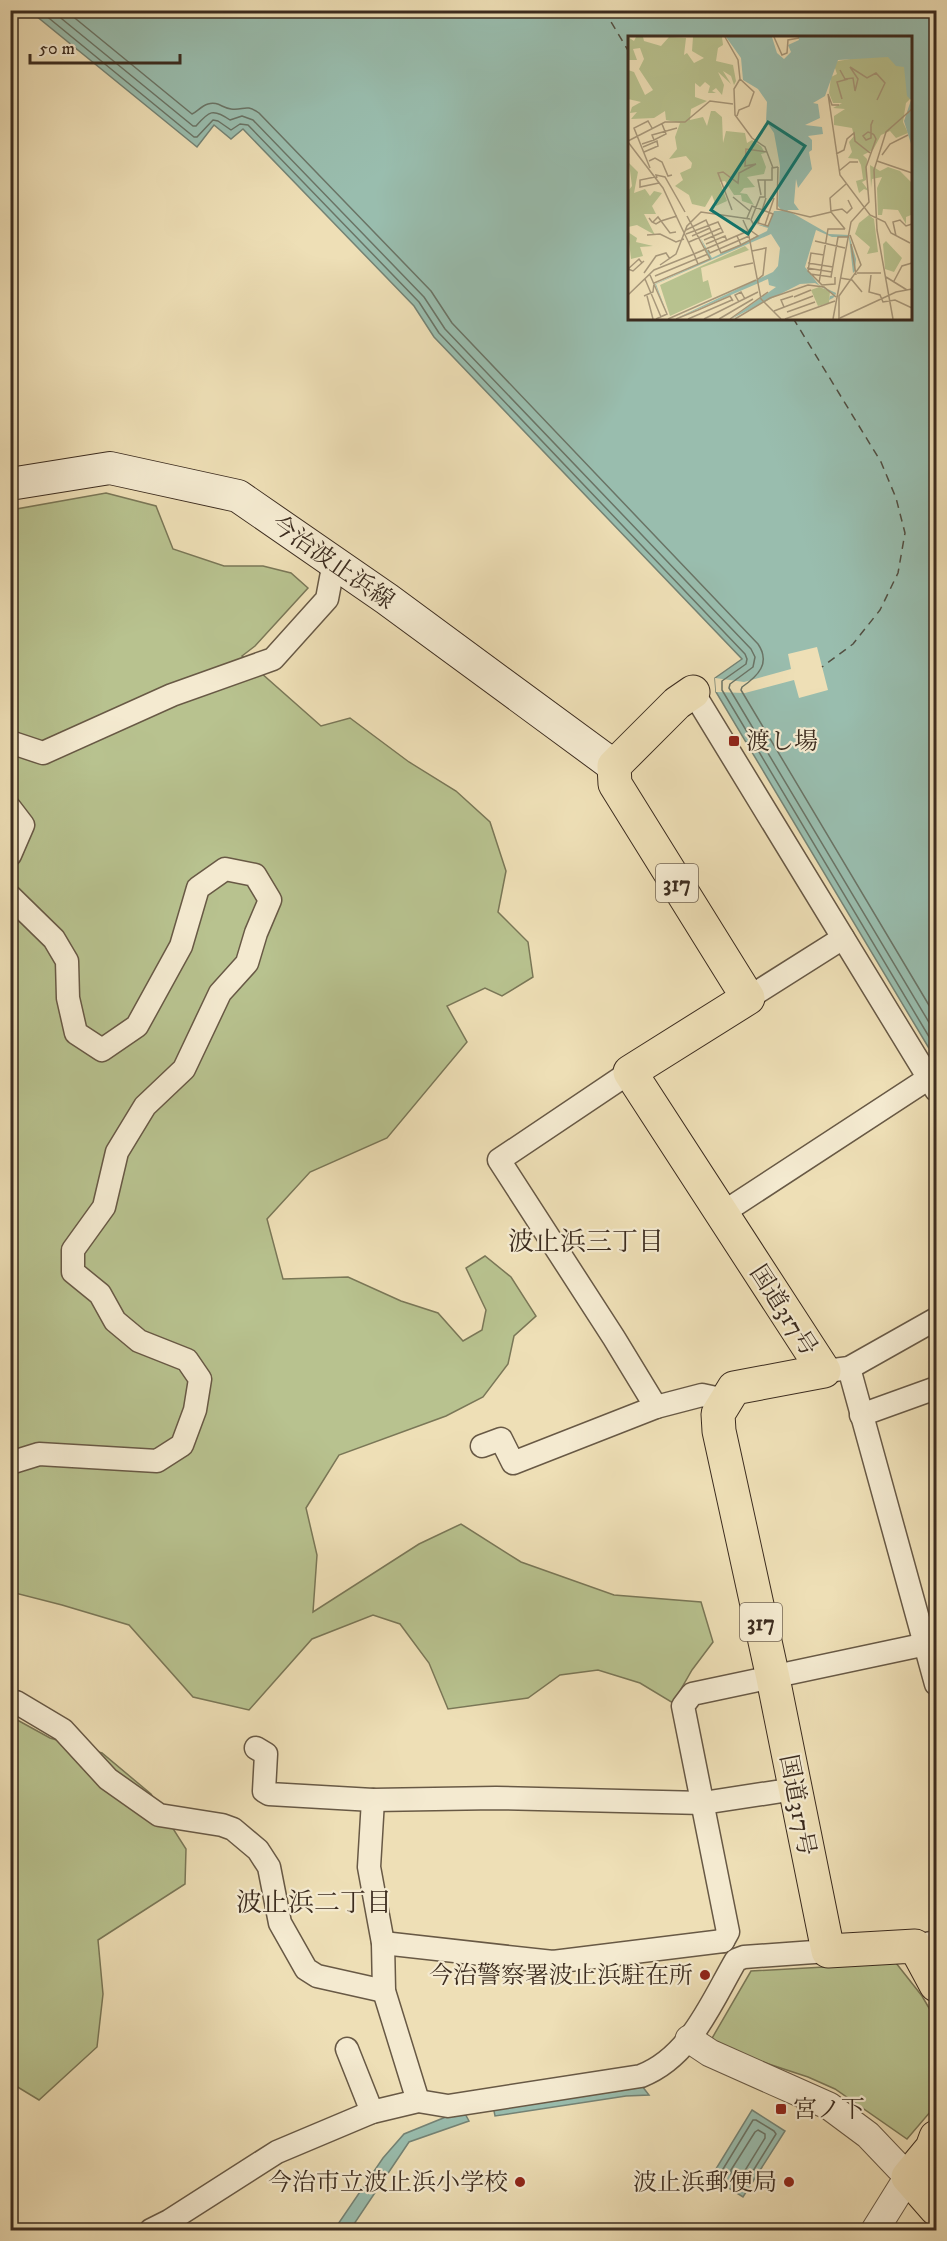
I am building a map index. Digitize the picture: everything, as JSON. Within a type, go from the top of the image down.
[{"type":"highway","points":[[614,766],[676,703],[693,692]]},
{"type":"highway","name":"317","points":[[614,766],[615,784],[748,998]]},
{"type":"highway","points":[[630,1072],[748,998]]},
{"type":"highway","name":"国道317号","points":[[630,1072],[721,1214],[836,1370],[734,1388],[718,1414],[719,1431],[773,1678],[828,1951]]},
{"type":"highway","points":[[828,1951],[926,1944],[936,1985]]},
{"type":"highway","points":[[935,2144],[908,2177],[936,2209]]},
{"type":"main road","name":"今治波止浜線","points":[[10,484],[110,468],[238,496],[334,562],[614,766]]},
{"type":"street","points":[[10,742],[43,753],[172,695],[273,658],[327,599],[334,562]]},
{"type":"street","points":[[693,692],[933,1084],[721,1214]]},
{"type":"street","points":[[10,808],[23,825],[10,855]]},
{"type":"street","points":[[10,896],[54,939],[67,961],[68,998],[76,1033],[102,1050],[137,1026],[181,946],[198,888],[225,869],[255,875],[270,900],[256,933],[248,963],[220,993],[184,1069],[145,1106],[117,1152],[104,1208],[73,1250],[73,1272],[100,1294],[115,1321],[139,1341],[187,1360],[200,1379],[195,1410],[182,1445],[157,1461],[39,1454],[10,1463]]},
{"type":"street","points":[[748,998],[843,938]]},
{"type":"street","points":[[630,1072],[499,1160],[656,1407]]},
{"type":"street","points":[[936,1319],[836,1370],[861,1415],[931,1644],[936,1684]]},
{"type":"street","points":[[861,1415],[936,1388]]},
{"type":"street","points":[[482,1446],[501,1438],[513,1463],[656,1407],[702,1395],[725,1400]]},
{"type":"street","points":[[723,1941],[728,1932],[683,1706],[692,1694],[931,1644]]},
{"type":"street","points":[[10,1702],[16,1702],[63,1730],[108,1779],[159,1815],[222,1825],[233,1829],[258,1850],[269,1867],[280,1923],[306,1969],[317,1976],[384,1991]]},
{"type":"street","points":[[256,1748],[266,1754],[264,1791],[269,1794],[373,1800],[496,1798],[703,1803],[795,1789]]},
{"type":"street","points":[[373,1800],[369,1867],[383,1943],[384,1991],[418,2101]]},
{"type":"street","points":[[383,1943],[553,1962],[723,1941]]},
{"type":"street","points":[[723,1941],[736,1960]]},
{"type":"street","points":[[152,2230],[277,2151],[372,2112],[418,2101],[448,2106],[640,2076],[654,2071],[689,2039],[736,1960],[744,1957],[828,1951]]},
{"type":"street","points":[[689,2039],[710,2053],[829,2106],[868,2135],[908,2177],[875,2230]]},
{"type":"street","points":[[347,2049],[372,2112]]},
{"type":"green space","points":[[106,493],[156,506],[173,549],[224,566],[263,566],[291,573],[308,588],[255,646],[242,656],[321,726],[350,718],[409,762],[456,791],[490,822],[506,871],[498,912],[528,942],[533,977],[502,996],[485,988],[447,1006],[467,1042],[387,1138],[310,1172],[267,1219],[283,1279],[348,1277],[401,1301],[438,1313],[463,1341],[482,1330],[486,1310],[466,1268],[485,1256],[511,1277],[536,1316],[514,1336],[508,1364],[483,1397],[446,1416],[339,1455],[306,1508],[317,1555],[313,1612],[419,1544],[461,1524],[521,1562],[614,1595],[701,1602],[713,1642],[692,1670],[673,1703],[640,1683],[598,1670],[560,1675],[528,1698],[448,1709],[429,1663],[400,1624],[373,1615],[312,1639],[249,1710],[193,1697],[129,1625],[11,1592],[11,510]]},
{"type":"green space","points":[[10,1716],[50,1738],[102,1753],[151,1794],[186,1849],[185,1884],[98,1940],[103,1994],[97,2047],[39,2100],[11,2083]]},
{"type":"green space","points":[[896,1963],[922,1996],[936,2020],[936,2087],[931,2111],[907,2139],[835,2089],[808,2077],[735,2053],[711,2040],[751,1971]]},
{"type":"water","points":[[30,11],[936,11],[936,1047],[930,1050],[716,692],[715,678],[742,659],[434,337],[414,306],[243,129],[231,139],[214,125],[197,147]]},
{"type":"water","points":[[642,2086],[649,2095],[626,2096],[495,2116],[493,2106]]},
{"type":"water","points":[[463,2110],[469,2121],[409,2142],[350,2230],[334,2230],[383,2158],[404,2134]]},
{"type":"water","points":[[752,2110],[785,2131],[743,2197],[711,2177]]},
{"type":"pier","points":[[817,647],[828,690],[799,698],[794,680],[745,693],[716,692],[715,678],[744,682],[791,669],[788,654]]},
{"type":"ferry route","points":[[604,10],[628,50]]},
{"type":"ferry route","points":[[794,320],[881,462],[896,498],[905,533],[898,573],[880,610],[853,644],[822,667]]},
{"type":"place","name":"渡し場","points":[[734,741]]},
{"type":"place","name":"今治警察署波止浜駐在所","points":[[705,1975]]},
{"type":"place","name":"宮ノ下","points":[[781,2109]]},
{"type":"place","name":"今治市立波止浜小学校","points":[[520,2182]]},
{"type":"place","name":"波止浜郵便局","points":[[789,2182]]},
{"type":"district","name":"波止浜三丁目","points":[[586,1241]]},
{"type":"district","name":"波止浜二丁目","points":[[314,1902]]}]
